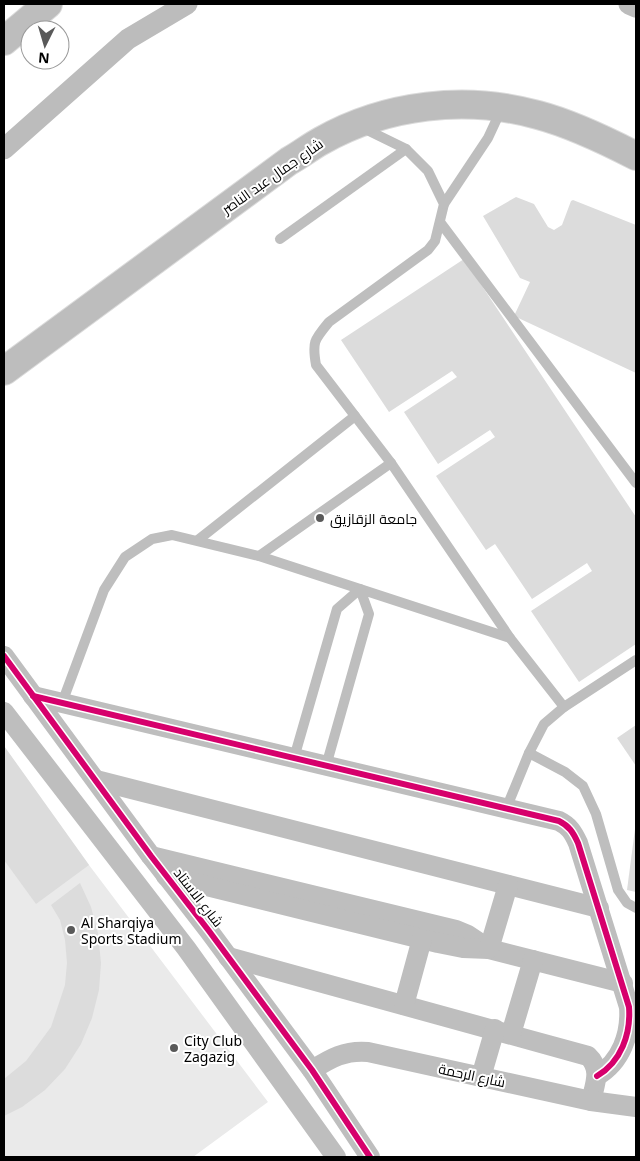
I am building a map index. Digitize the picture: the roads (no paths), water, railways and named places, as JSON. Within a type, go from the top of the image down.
[{"type":"highway","points":[[5,38],[48,4]]},
{"type":"highway","name":"شارع جمال عبد الناصر","points":[[4,371],[289,162],[321,141],[356,124],[392,113],[428,106],[465,104],[502,107],[539,115],[574,128],[636,156]]},
{"type":"street","name":"شارع الاستاد","points":[[4,656],[312,1070],[370,1157]]},
{"type":"street","points":[[33,696],[558,821],[570,829],[578,843],[599,908],[628,999],[630,1015],[622,1051],[612,1066],[597,1076]]},
{"type":"street","points":[[4,712],[186,948],[336,1157]]},
{"type":"street","points":[[24,740],[51,720]]},
{"type":"street","points":[[96,780],[599,908]]},
{"type":"street","points":[[151,856],[456,930],[490,949]]},
{"type":"street","points":[[166,876],[451,946],[490,949],[623,983]]},
{"type":"street","points":[[490,949],[508,885]]},
{"type":"street","points":[[186,948],[209,931]]},
{"type":"street","points":[[404,1005],[422,939]]},
{"type":"street","points":[[228,957],[588,1056],[594,1061],[597,1068],[591,1101]]},
{"type":"street","points":[[481,1077],[503,1032],[532,960]]},
{"type":"street","name":"شارع الرحمة","points":[[312,1070],[330,1058],[349,1052],[368,1052],[591,1101],[636,1107]]},
{"type":"lane","points":[[502,107],[488,138],[444,204],[436,241],[428,250],[329,322],[319,334],[313,347],[316,365],[391,463],[510,638],[564,707]]},
{"type":"lane","points":[[356,124],[406,149],[428,171],[444,204]]},
{"type":"lane","points":[[280,240],[406,149]]},
{"type":"lane","points":[[440,222],[636,483]]},
{"type":"lane","points":[[198,540],[355,416]]},
{"type":"lane","points":[[260,556],[391,463]]},
{"type":"lane","points":[[62,703],[104,590],[125,557],[152,538],[172,535],[260,556],[510,638]]},
{"type":"lane","points":[[294,758],[337,609],[360,589]]},
{"type":"lane","points":[[326,766],[369,614],[360,589]]},
{"type":"lane","points":[[506,809],[529,753],[544,724],[564,707],[636,660]]},
{"type":"lane","points":[[529,753],[566,772],[583,786],[596,814],[618,890],[627,903],[636,908]]},
{"type":"waterway","points":[[4,149],[128,39],[187,4]]},
{"type":"waterway","points":[[629,4],[636,7]]},
{"type":"place","name":"جامعة الزقازيق","points":[[320,518]]},
{"type":"place","name":"Al Sharqiya Sports Stadium","points":[[71,930]]},
{"type":"place","name":"City Club Zagazig","points":[[174,1048]]}]
